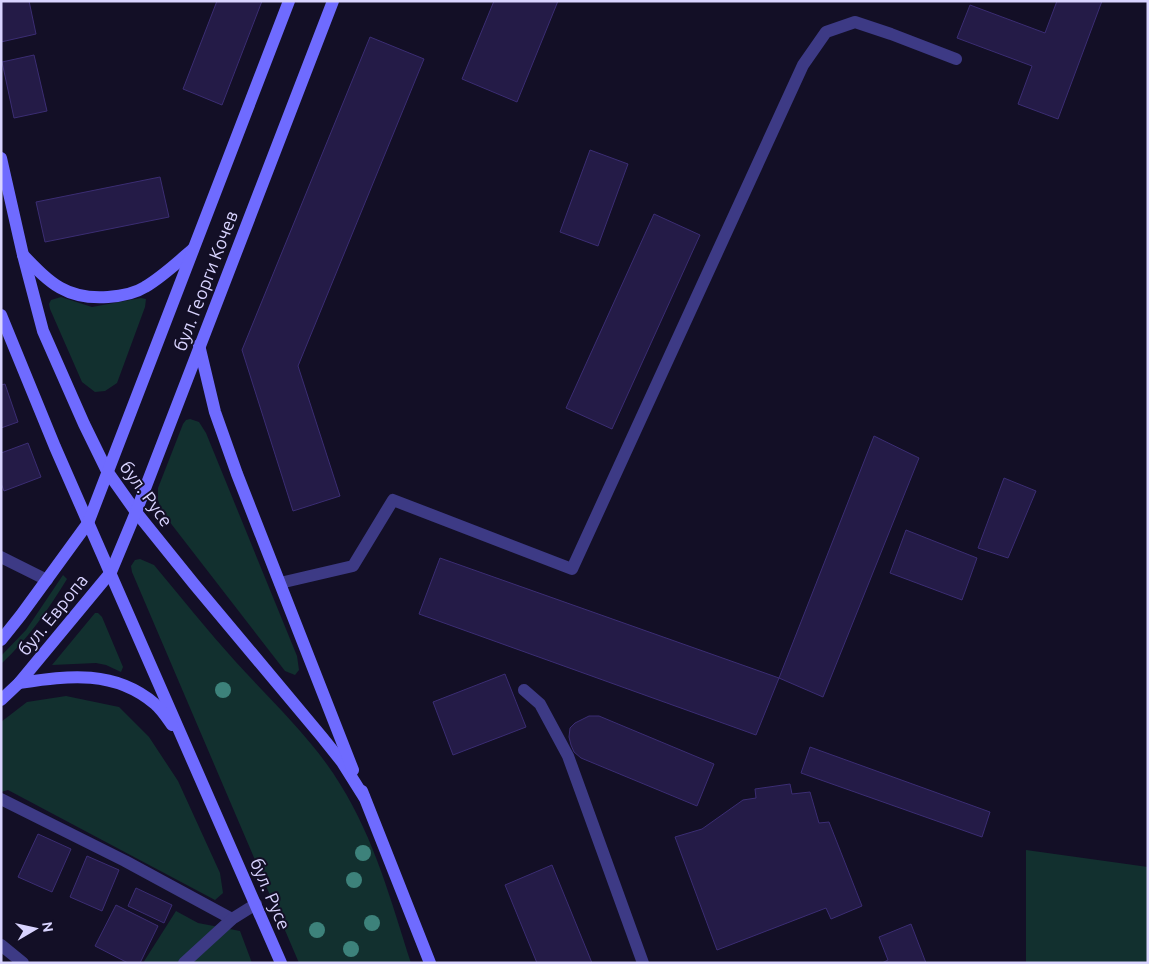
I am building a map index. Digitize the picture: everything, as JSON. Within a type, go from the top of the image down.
[{"type":"main road","name":"бул. Георги Кочев","points":[[88,522],[289,1]]},
{"type":"main road","name":"бул. Георги Кочев","points":[[111,572],[334,1]]},
{"type":"main road","name":"бул. Русе","points":[[1,158],[23,255],[43,331],[107,471],[136,512],[194,584],[342,762],[364,797]]},
{"type":"main road","points":[[23,255],[46,279],[58,288],[80,296],[105,297],[123,296],[146,287],[193,249]]},
{"type":"main road","name":"бул. Русе","points":[[2,321],[281,963]]},
{"type":"main road","name":"бул. Русе","points":[[200,345],[214,412],[237,474],[430,963]]},
{"type":"main road","name":"бул. Европа","points":[[1,640],[88,522]]},
{"type":"main road","name":"бул. Европа","points":[[1,700],[19,684],[111,572]]},
{"type":"main road","points":[[19,684],[68,677],[100,678],[122,684],[139,692],[157,705],[184,740]]},
{"type":"street","points":[[280,583],[353,566],[393,500],[572,569],[804,65],[826,32],[855,22],[956,59]]},
{"type":"street","points":[[1,557],[47,580]]},
{"type":"street","points":[[524,690],[540,704],[568,756],[643,963]]},
{"type":"street","points":[[1,799],[125,861],[232,919]]},
{"type":"street","points":[[184,963],[232,919],[256,904]]},
{"type":"street","points":[[1,945],[23,963]]},
{"type":"green space","points":[[61,297],[92,307],[141,298],[146,299],[145,307],[117,383],[105,391],[95,392],[82,382],[50,309],[49,304],[51,300]]},
{"type":"green space","points":[[190,419],[199,422],[206,433],[297,656],[299,670],[295,675],[285,671],[162,512],[158,500],[158,488],[183,424],[186,420]]},
{"type":"green space","points":[[140,559],[154,565],[225,649],[304,735],[329,767],[352,805],[373,849],[411,963],[299,963],[132,572],[131,566],[135,560]]},
{"type":"green space","points":[[63,575],[67,579],[45,613],[20,645],[1,664],[1,656],[26,630]]},
{"type":"green space","points":[[95,613],[102,617],[123,667],[121,672],[106,665],[96,663],[52,665]]},
{"type":"green space","points":[[66,696],[119,707],[149,737],[178,781],[220,873],[223,893],[215,900],[8,790],[1,792],[1,722],[27,702]]},
{"type":"green space","points":[[1026,850],[1148,867],[1148,963],[1026,963]]},
{"type":"green space","points":[[176,911],[198,923],[240,931],[252,963],[143,963]]},
{"type":"building","points":[[1,1],[29,1],[36,34],[1,42]]},
{"type":"building","points":[[217,1],[262,1],[222,105],[183,89]]},
{"type":"building","points":[[494,1],[558,1],[517,102],[462,79]]},
{"type":"building","points":[[1057,1],[1102,1],[1058,119],[1018,104],[1032,66],[957,38],[970,5],[1045,33]]},
{"type":"building","points":[[370,37],[424,59],[298,366],[340,496],[293,511],[242,350]]},
{"type":"building","points":[[34,55],[47,111],[14,118],[2,62]]},
{"type":"building","points":[[590,150],[628,164],[598,246],[560,232]]},
{"type":"building","points":[[160,177],[169,217],[45,242],[36,202]]},
{"type":"building","points":[[654,214],[700,235],[612,429],[566,408]]},
{"type":"building","points":[[5,384],[18,422],[1,428],[1,385]]},
{"type":"building","points":[[874,436],[919,458],[823,697],[779,678]]},
{"type":"building","points":[[28,443],[41,477],[4,491],[1,483],[1,453]]},
{"type":"building","points":[[1004,478],[1036,491],[1008,558],[978,548]]},
{"type":"building","points":[[906,530],[977,558],[962,600],[890,573]]},
{"type":"building","points":[[440,558],[779,678],[756,735],[419,614]]},
{"type":"building","points":[[505,674],[526,727],[453,755],[433,702]]},
{"type":"building","points":[[589,716],[599,716],[714,764],[697,806],[581,758],[574,752],[571,745],[569,737],[570,728],[575,723]]},
{"type":"building","points":[[810,747],[990,812],[982,837],[801,773]]},
{"type":"building","points":[[790,784],[792,794],[810,792],[819,823],[829,822],[862,906],[831,919],[826,908],[717,950],[675,837],[702,829],[743,800],[756,798],[755,789]]},
{"type":"building","points":[[38,834],[71,849],[52,892],[18,877]]},
{"type":"building","points":[[87,856],[119,870],[102,911],[70,897]]},
{"type":"building","points":[[552,865],[592,963],[537,963],[505,885]]},
{"type":"building","points":[[136,888],[172,905],[164,923],[128,906]]},
{"type":"building","points":[[116,905],[158,926],[140,963],[128,963],[95,946]]},
{"type":"building","points":[[911,924],[926,963],[882,963],[888,960],[879,937]]}]
